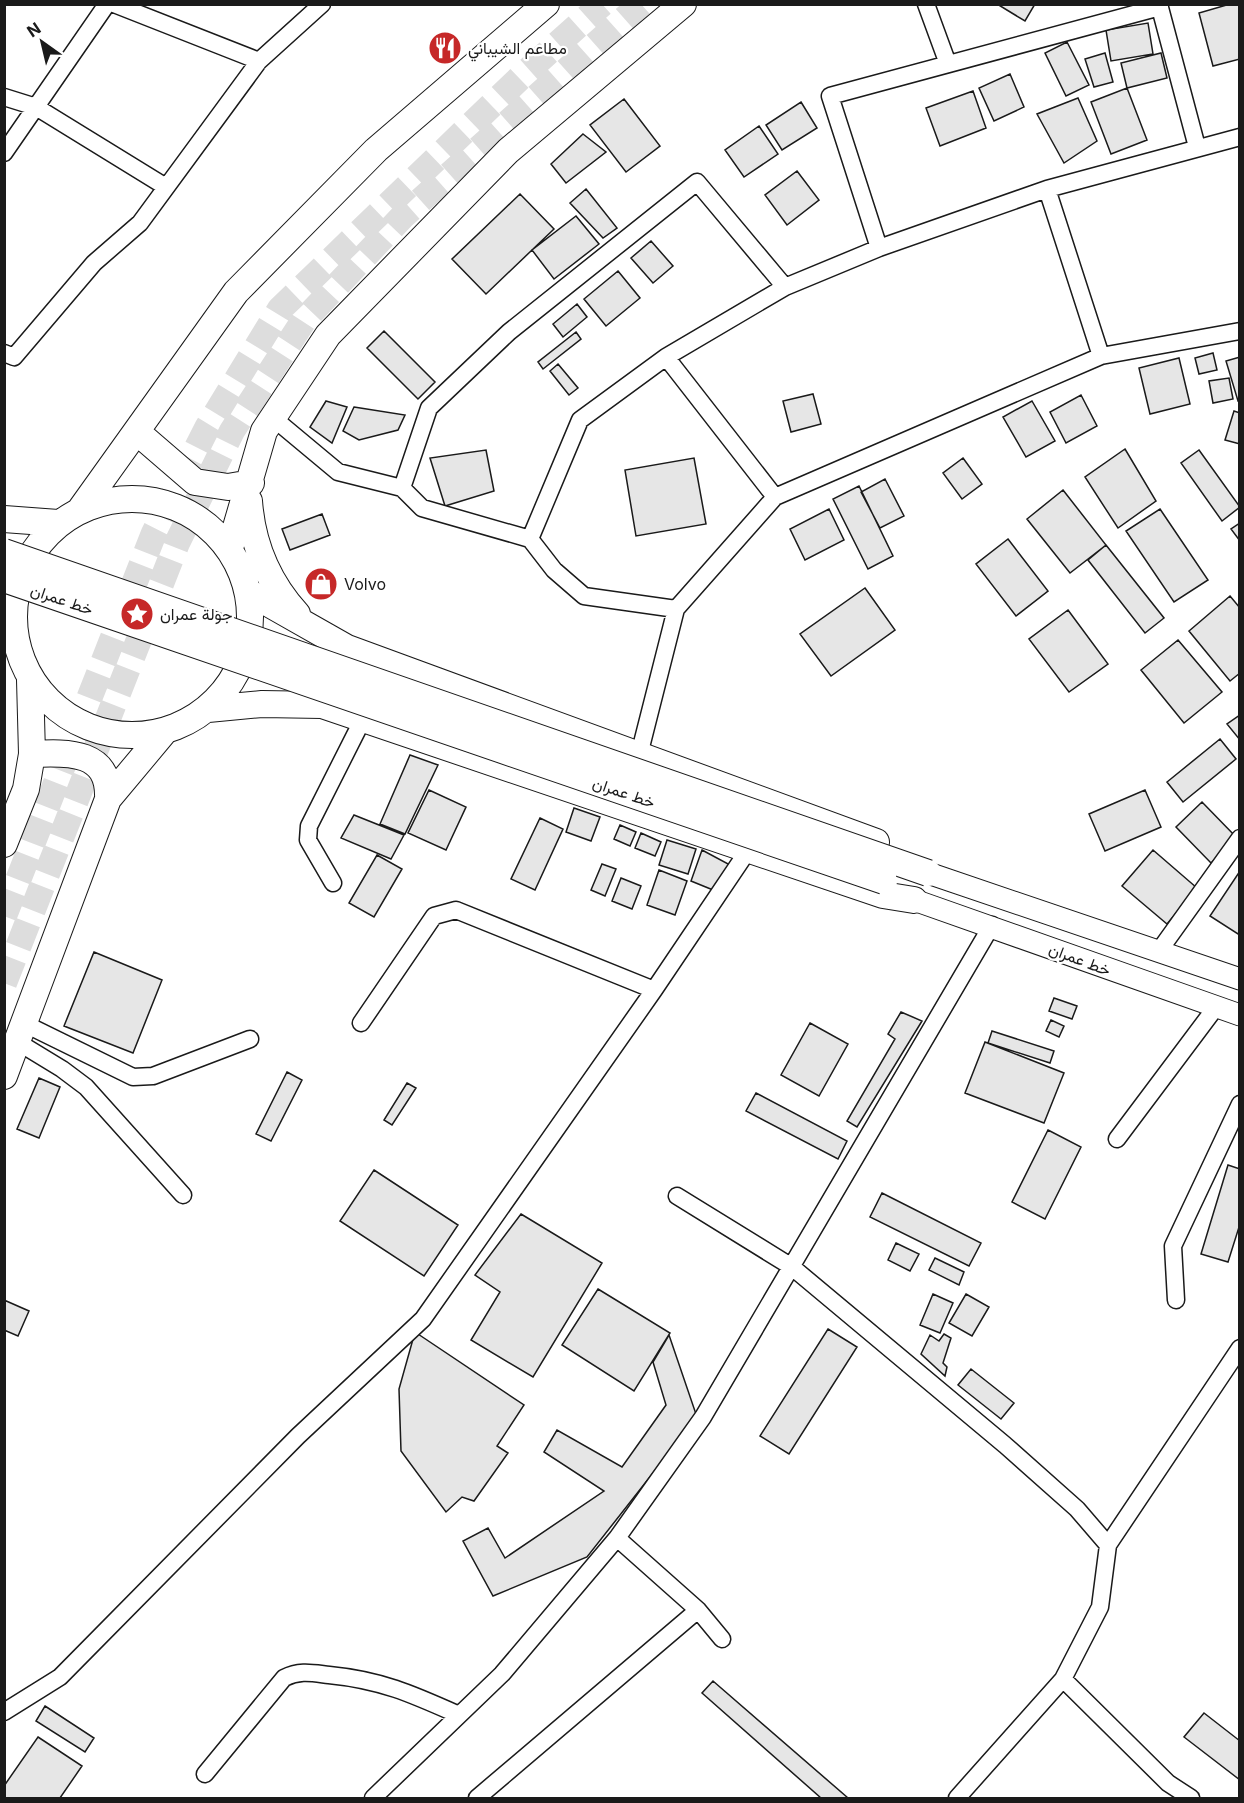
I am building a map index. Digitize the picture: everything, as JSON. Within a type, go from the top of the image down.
[{"type":"highway","points":[[80,510],[236,292],[376,150],[546,4]]},
{"type":"highway","points":[[230,548],[250,487],[264,431],[328,335],[500,159],[683,4]]},
{"type":"highway","points":[[137,432],[195,482],[228,487],[250,487]]},
{"type":"highway","points":[[250,487],[250,517],[258,550],[281,595],[307,625]]},
{"type":"highway","points":[[4,1076],[108,799],[164,732],[208,709],[236,676],[250,636],[250,593],[242,570],[230,548],[194,514],[147,498],[80,510],[58,523],[27,559],[13,604],[17,651]]},
{"type":"highway","points":[[4,519],[58,523]]},
{"type":"highway","name":"خط عمران","points":[[4,552],[927,873]]},
{"type":"highway","name":"خط عمران","points":[[4,579],[884,881],[914,900]]},
{"type":"highway","points":[[250,593],[347,648],[895,849],[927,873]]},
{"type":"highway","points":[[4,627],[30,680],[65,717],[113,735],[164,732]]},
{"type":"highway","points":[[322,705],[308,687],[303,664],[321,650],[347,648]]},
{"type":"highway","points":[[4,844],[26,789],[32,753],[30,680]]},
{"type":"highway","points":[[208,709],[262,704],[322,705],[364,717],[883,895],[914,900]]},
{"type":"highway","points":[[32,753],[67,753],[93,762],[107,778],[108,799]]},
{"type":"main road","name":"خط عمران","points":[[927,873],[1239,979]]},
{"type":"main road","name":"خط عمران","points":[[914,900],[1239,1015]]},
{"type":"street","points":[[4,153],[107,4]]},
{"type":"street","points":[[114,4],[259,61]]},
{"type":"street","points":[[4,353],[14,357],[94,263],[140,223],[259,61],[322,4]]},
{"type":"street","points":[[926,4],[948,64]]},
{"type":"street","points":[[879,248],[830,96],[1160,6],[1197,147]]},
{"type":"street","points":[[4,97],[36,107],[166,187]]},
{"type":"street","points":[[530,539],[580,420],[666,357],[785,287],[879,248],[1047,189],[1239,137]]},
{"type":"street","points":[[402,488],[429,408],[509,332],[697,182],[785,287]]},
{"type":"street","points":[[1047,189],[1101,356]]},
{"type":"street","points":[[639,755],[676,609],[775,497],[1101,356],[1239,331]]},
{"type":"street","points":[[666,357],[775,497]]},
{"type":"street","points":[[272,417],[338,472],[402,488],[422,508],[530,539],[554,570],[584,596],[676,609]]},
{"type":"street","points":[[333,883],[308,840],[309,826],[364,717]]},
{"type":"street","points":[[1159,951],[1239,838]]},
{"type":"street","points":[[4,1712],[60,1677],[298,1436],[423,1319],[654,990],[749,849]]},
{"type":"street","points":[[361,1023],[434,916],[456,910],[654,990]]},
{"type":"street","points":[[373,1798],[502,1674],[617,1538],[704,1417],[992,926]]},
{"type":"street","points":[[1117,1139],[1216,1007]]},
{"type":"street","points":[[20,1032],[133,1077],[153,1076],[250,1040]]},
{"type":"street","points":[[20,1032],[86,1088],[183,1195]]},
{"type":"street","points":[[1176,1300],[1173,1246],[1239,1104]]},
{"type":"street","points":[[677,1196],[792,1267],[1005,1445],[1077,1509],[1108,1545]]},
{"type":"street","points":[[957,1798],[1063,1679],[1100,1607],[1108,1545],[1239,1348]]},
{"type":"street","points":[[617,1538],[698,1610],[722,1639]]},
{"type":"street","points":[[477,1798],[698,1610]]},
{"type":"street","points":[[205,1774],[284,1678],[297,1671],[365,1678],[397,1687],[459,1714]]},
{"type":"street","points":[[1063,1679],[1168,1783],[1191,1798]]},
{"type":"building","points":[[997,4],[1035,4],[1025,21]]},
{"type":"building","points":[[1230,4],[1240,4],[1240,59],[1213,66],[1199,13]]},
{"type":"building","points":[[1148,23],[1153,54],[1111,61],[1106,30]]},
{"type":"building","points":[[1067,42],[1089,85],[1066,96],[1045,53]]},
{"type":"building","points":[[1105,53],[1113,82],[1094,87],[1085,59]]},
{"type":"building","points":[[1161,53],[1167,78],[1127,88],[1121,63]]},
{"type":"building","points":[[1010,74],[1024,107],[994,121],[979,88]]},
{"type":"building","points":[[1127,88],[1147,140],[1111,154],[1091,102]]},
{"type":"building","points":[[973,91],[986,128],[940,146],[926,108]]},
{"type":"building","points":[[1078,98],[1097,141],[1064,163],[1037,114]]},
{"type":"building","points":[[624,99],[660,146],[626,172],[590,125]]},
{"type":"building","points":[[801,102],[817,128],[782,150],[766,125]]},
{"type":"building","points":[[759,126],[778,154],[744,177],[725,150]]},
{"type":"building","points":[[583,134],[606,152],[566,183],[551,164]]},
{"type":"building","points":[[797,171],[819,200],[787,225],[765,195]]},
{"type":"building","points":[[586,189],[617,228],[603,238],[570,203]]},
{"type":"building","points":[[520,194],[554,229],[486,294],[452,259]]},
{"type":"building","points":[[576,216],[599,244],[554,279],[532,250]]},
{"type":"building","points":[[651,241],[673,266],[653,283],[631,258]]},
{"type":"building","points":[[618,271],[640,298],[606,326],[584,299]]},
{"type":"building","points":[[577,304],[587,317],[563,337],[553,324]]},
{"type":"building","points":[[384,331],[435,382],[418,399],[367,348]]},
{"type":"building","points":[[576,332],[581,339],[543,369],[538,362]]},
{"type":"building","points":[[1213,353],[1217,370],[1199,374],[1195,358]]},
{"type":"building","points":[[1240,357],[1240,400],[1238,401],[1226,361]]},
{"type":"building","points":[[1179,358],[1190,404],[1150,414],[1139,368]]},
{"type":"building","points":[[558,364],[578,388],[569,395],[550,371]]},
{"type":"building","points":[[1229,378],[1233,399],[1213,403],[1209,381]]},
{"type":"building","points":[[813,394],[821,424],[791,432],[783,401]]},
{"type":"building","points":[[1081,395],[1097,426],[1066,443],[1050,412]]},
{"type":"building","points":[[326,401],[347,407],[332,443],[310,427]]},
{"type":"building","points":[[1032,401],[1055,441],[1026,457],[1003,417]]},
{"type":"building","points":[[354,407],[405,415],[398,430],[359,440],[343,431]]},
{"type":"building","points":[[1234,411],[1240,413],[1240,444],[1225,440]]},
{"type":"building","points":[[1125,449],[1156,501],[1118,528],[1085,477]]},
{"type":"building","points":[[486,450],[494,491],[445,506],[430,458]]},
{"type":"building","points":[[1199,450],[1240,507],[1222,521],[1181,463]]},
{"type":"building","points":[[694,458],[706,524],[636,536],[625,470]]},
{"type":"building","points":[[963,458],[982,484],[962,499],[943,473]]},
{"type":"building","points":[[885,479],[904,516],[880,528],[861,492]]},
{"type":"building","points":[[859,486],[893,556],[868,569],[833,499]]},
{"type":"building","points":[[1063,490],[1106,545],[1070,573],[1027,519]]},
{"type":"building","points":[[829,509],[844,540],[805,560],[790,529]]},
{"type":"building","points":[[1160,509],[1208,580],[1174,602],[1126,531]]},
{"type":"building","points":[[322,514],[330,535],[290,550],[282,529]]},
{"type":"building","points":[[1240,523],[1240,541],[1231,529]]},
{"type":"building","points":[[1008,539],[1048,591],[1016,616],[976,564]]},
{"type":"building","points":[[1106,545],[1164,618],[1145,633],[1088,560]]},
{"type":"building","points":[[865,588],[895,630],[831,676],[800,634]]},
{"type":"building","points":[[1230,596],[1240,608],[1240,673],[1230,681],[1189,631]]},
{"type":"building","points":[[1068,610],[1108,664],[1069,692],[1029,639]]},
{"type":"building","points":[[1178,640],[1222,692],[1184,723],[1141,670]]},
{"type":"building","points":[[1240,715],[1240,740],[1227,724]]},
{"type":"building","points":[[1220,739],[1236,759],[1183,802],[1167,782]]},
{"type":"building","points":[[410,755],[438,765],[405,834],[380,824]]},
{"type":"building","points":[[429,790],[466,807],[446,850],[408,833]]},
{"type":"building","points":[[1145,790],[1161,827],[1105,851],[1089,814]]},
{"type":"building","points":[[1202,802],[1237,838],[1211,863],[1176,827]]},
{"type":"building","points":[[574,808],[600,817],[591,841],[566,832]]},
{"type":"building","points":[[354,815],[404,835],[391,859],[341,838]]},
{"type":"building","points":[[540,818],[563,829],[535,890],[511,879]]},
{"type":"building","points":[[620,825],[636,832],[630,846],[614,839]]},
{"type":"building","points":[[641,833],[661,842],[655,856],[635,848]]},
{"type":"building","points":[[667,840],[696,849],[688,874],[659,865]]},
{"type":"building","points":[[702,850],[732,866],[718,892],[691,881]]},
{"type":"building","points":[[1153,850],[1197,888],[1167,924],[1122,886]]},
{"type":"building","points":[[377,855],[402,869],[374,917],[349,903]]},
{"type":"building","points":[[602,864],[616,869],[605,896],[591,890]]},
{"type":"building","points":[[659,870],[687,881],[675,915],[647,905]]},
{"type":"building","points":[[1240,871],[1240,931],[1238,934],[1210,916]]},
{"type":"building","points":[[621,878],[641,886],[632,909],[612,901]]},
{"type":"building","points":[[94,952],[162,980],[133,1053],[64,1026]]},
{"type":"building","points":[[1054,998],[1077,1006],[1072,1019],[1049,1011]]},
{"type":"building","points":[[901,1012],[922,1021],[857,1127],[847,1121],[895,1039],[888,1034]]},
{"type":"building","points":[[1051,1020],[1064,1026],[1059,1037],[1046,1031]]},
{"type":"building","points":[[810,1023],[848,1044],[819,1096],[781,1075]]},
{"type":"building","points":[[992,1031],[1054,1051],[1050,1063],[988,1043]]},
{"type":"building","points":[[985,1042],[1064,1073],[1044,1123],[965,1093]]},
{"type":"building","points":[[287,1072],[302,1080],[271,1141],[256,1134]]},
{"type":"building","points":[[39,1078],[60,1087],[39,1138],[17,1129]]},
{"type":"building","points":[[407,1083],[416,1088],[392,1125],[384,1120]]},
{"type":"building","points":[[756,1093],[847,1141],[838,1159],[746,1111]]},
{"type":"building","points":[[1048,1130],[1081,1147],[1045,1219],[1012,1202]]},
{"type":"building","points":[[1228,1165],[1240,1169],[1240,1224],[1228,1262],[1201,1254]]},
{"type":"building","points":[[374,1170],[458,1225],[424,1276],[340,1221]]},
{"type":"building","points":[[882,1193],[981,1243],[969,1266],[870,1217]]},
{"type":"building","points":[[521,1214],[602,1263],[533,1377],[471,1340],[500,1292],[475,1275]]},
{"type":"building","points":[[896,1243],[919,1254],[910,1271],[888,1260]]},
{"type":"building","points":[[935,1258],[964,1272],[959,1285],[929,1270]]},
{"type":"building","points":[[598,1289],[670,1333],[634,1391],[562,1345]]},
{"type":"building","points":[[933,1294],[953,1303],[940,1333],[920,1325]]},
{"type":"building","points":[[966,1294],[989,1307],[972,1336],[949,1323]]},
{"type":"building","points":[[4,1300],[29,1311],[18,1336],[4,1330]]},
{"type":"building","points":[[828,1329],[857,1347],[789,1454],[760,1436]]},
{"type":"building","points":[[415,1332],[524,1405],[497,1446],[508,1453],[474,1501],[462,1497],[446,1512],[401,1451],[399,1389]]},
{"type":"building","points":[[944,1334],[951,1338],[943,1363],[947,1367],[945,1376],[921,1354],[930,1335],[939,1341]]},
{"type":"building","points":[[669,1335],[697,1417],[587,1557],[493,1596],[463,1541],[488,1528],[505,1558],[604,1491],[544,1452],[557,1430],[622,1467],[666,1405],[653,1362]]},
{"type":"building","points":[[971,1369],[1014,1403],[1001,1419],[958,1385]]},
{"type":"building","points":[[713,1681],[848,1798],[821,1798],[702,1693]]},
{"type":"building","points":[[45,1706],[94,1738],[85,1752],[36,1721]]},
{"type":"building","points":[[1204,1713],[1240,1741],[1240,1780],[1184,1737]]},
{"type":"building","points":[[38,1737],[82,1766],[60,1798],[4,1798],[4,1786]]},
{"type":"tunnel","points":[[4,916],[154,533],[207,428],[280,309],[525,73],[602,4]]},
{"type":"tunnel","points":[[4,983],[177,543],[232,431],[304,320],[403,216],[641,4]]},
{"type":"place","name":"مطاعم الشيباني","points":[[445,48]]},
{"type":"place","name":"Volvo","points":[[321,584]]},
{"type":"place","name":"جولة عمران","points":[[137,614]]}]
